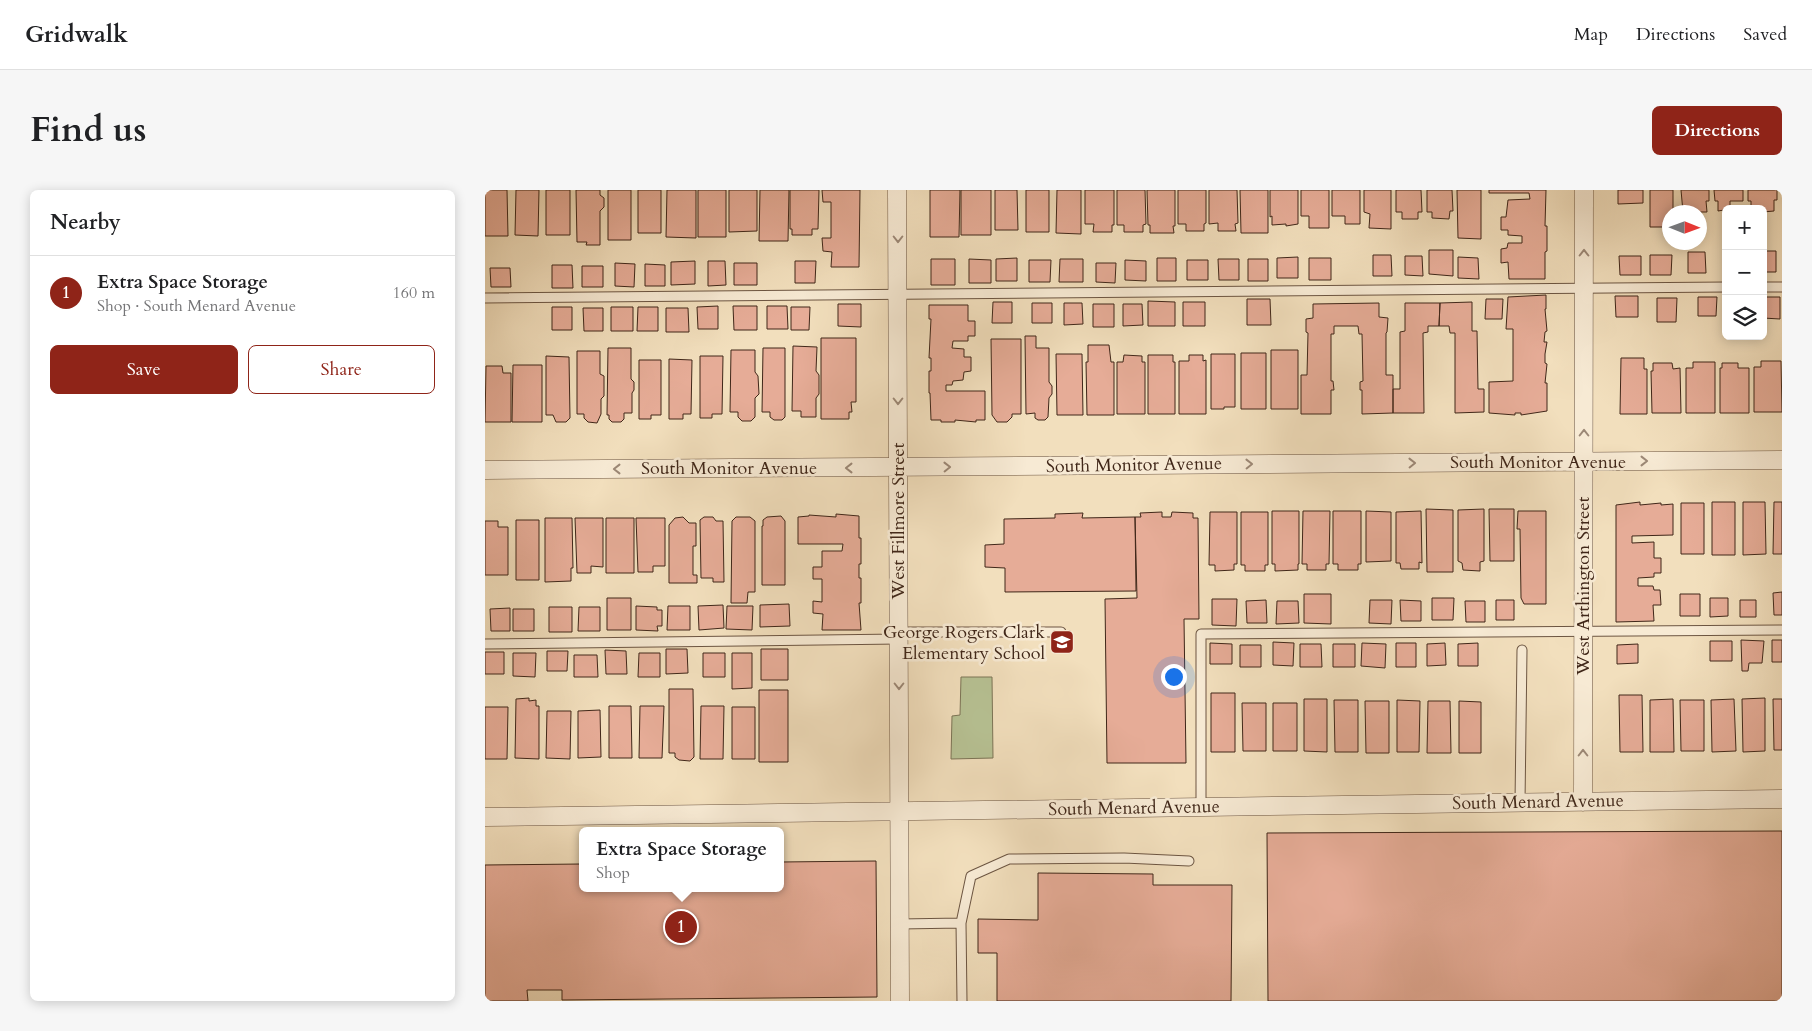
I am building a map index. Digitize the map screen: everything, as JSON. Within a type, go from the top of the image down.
[{"type":"street","name":"West Fillmore Street","points":[[897,190],[900,1001]]},
{"type":"street","name":"West Arthington Street","points":[[1583,802],[1584,190]]},
{"type":"street","name":"South Monitor Avenue","points":[[485,470],[1782,460]]},
{"type":"street","name":"South Menard Avenue","points":[[485,817],[1782,799]]},
{"type":"lane","points":[[485,298],[1722,287]]},
{"type":"lane","points":[[1767,287],[1782,287]]},
{"type":"lane","points":[[1201,807],[1201,634],[1782,630]]},
{"type":"lane","points":[[485,644],[1061,632]]},
{"type":"lane","points":[[1520,803],[1522,650]]},
{"type":"lane","points":[[962,1001],[961,923],[971,876],[1009,859],[1125,858],[1189,861]]},
{"type":"lane","points":[[900,924],[961,923]]},
{"type":"green space","points":[[961,677],[992,677],[993,758],[951,759],[952,716],[960,715]]},
{"type":"building","points":[[485,190],[507,190],[508,236],[485,236]]},
{"type":"building","points":[[516,190],[539,190],[538,236],[515,235]]},
{"type":"building","points":[[546,190],[570,190],[570,235],[546,235]]},
{"type":"building","points":[[576,190],[600,190],[600,195],[604,198],[604,207],[600,211],[600,245],[586,245],[587,242],[577,242]]},
{"type":"building","points":[[608,190],[631,190],[631,240],[608,240]]},
{"type":"building","points":[[638,190],[661,190],[661,233],[638,233]]},
{"type":"building","points":[[667,190],[696,190],[696,238],[666,237]]},
{"type":"building","points":[[698,190],[726,190],[726,237],[698,237]]},
{"type":"building","points":[[729,190],[757,190],[757,231],[729,232]]},
{"type":"building","points":[[760,190],[789,190],[788,241],[759,241]]},
{"type":"building","points":[[790,190],[819,190],[818,229],[812,229],[812,235],[792,235],[792,229],[790,229]]},
{"type":"building","points":[[822,190],[860,190],[859,267],[831,267],[832,252],[823,251],[822,238],[831,238],[831,202],[823,202]]},
{"type":"building","points":[[930,190],[960,190],[959,237],[930,237]]},
{"type":"building","points":[[961,190],[991,190],[991,235],[961,235]]},
{"type":"building","points":[[995,190],[1017,190],[1018,230],[995,230]]},
{"type":"building","points":[[1026,190],[1049,190],[1049,232],[1026,232]]},
{"type":"building","points":[[1057,190],[1081,190],[1081,234],[1056,233]]},
{"type":"building","points":[[1085,190],[1114,190],[1114,225],[1112,225],[1112,232],[1093,232],[1094,224],[1085,224]]},
{"type":"building","points":[[1117,190],[1145,190],[1146,224],[1143,225],[1143,232],[1124,232],[1124,225],[1117,225]]},
{"type":"building","points":[[1147,190],[1175,190],[1174,233],[1150,233]]},
{"type":"building","points":[[1178,190],[1206,190],[1206,223],[1204,224],[1204,231],[1186,231],[1186,224],[1178,224]]},
{"type":"building","points":[[1209,190],[1237,190],[1238,223],[1235,224],[1236,231],[1218,231],[1218,223],[1209,224]]},
{"type":"building","points":[[1240,190],[1268,190],[1268,233],[1241,233]]},
{"type":"building","points":[[1270,190],[1298,190],[1298,224],[1286,226],[1286,224],[1272,225],[1272,216],[1270,217]]},
{"type":"building","points":[[1301,190],[1329,190],[1329,228],[1309,228],[1309,216],[1301,216]]},
{"type":"building","points":[[1332,190],[1360,190],[1360,224],[1345,224],[1345,216],[1332,216]]},
{"type":"building","points":[[1364,190],[1391,190],[1391,229],[1369,228],[1370,214],[1364,212]]},
{"type":"building","points":[[1396,190],[1421,190],[1422,212],[1418,212],[1418,219],[1402,219],[1402,212],[1396,212]]},
{"type":"building","points":[[1427,190],[1452,190],[1453,211],[1450,211],[1449,219],[1432,218],[1432,212],[1427,212]]},
{"type":"building","points":[[1457,190],[1481,190],[1481,239],[1458,238]]},
{"type":"building","points":[[1489,190],[1546,190],[1545,226],[1547,226],[1547,251],[1545,252],[1545,279],[1509,279],[1508,262],[1501,263],[1501,249],[1507,248],[1508,243],[1522,243],[1522,236],[1508,235],[1508,230],[1501,230],[1501,217],[1506,217],[1508,200],[1530,199],[1529,193],[1489,193]]},
{"type":"building","points":[[1618,190],[1643,190],[1643,203],[1618,204]]},
{"type":"building","points":[[1650,190],[1673,190],[1673,205],[1662,205],[1662,227],[1650,227]]},
{"type":"building","points":[[1681,190],[1709,190],[1709,201],[1706,201],[1706,205],[1682,205]]},
{"type":"building","points":[[1714,190],[1743,190],[1743,201],[1730,201],[1730,205],[1722,205],[1722,210],[1718,211],[1718,201],[1715,201]]},
{"type":"building","points":[[1748,190],[1777,190],[1777,200],[1774,200],[1774,211],[1767,212],[1767,205],[1751,205],[1751,201],[1748,201]]},
{"type":"building","points":[[1429,250],[1453,250],[1453,276],[1429,274]]},
{"type":"building","points":[[1767,251],[1776,251],[1776,272],[1767,272]]},
{"type":"building","points":[[1688,252],[1705,252],[1706,273],[1688,273]]},
{"type":"building","points":[[1373,255],[1391,255],[1392,276],[1373,276]]},
{"type":"building","points":[[1650,255],[1672,255],[1671,275],[1650,275]]},
{"type":"building","points":[[1405,256],[1422,256],[1423,276],[1405,275]]},
{"type":"building","points":[[1619,256],[1641,256],[1641,275],[1620,275]]},
{"type":"building","points":[[1298,257],[1298,278],[1277,278],[1277,258]]},
{"type":"building","points":[[1458,257],[1478,258],[1479,279],[1458,278]]},
{"type":"building","points":[[1017,258],[1017,281],[996,281],[996,259]]},
{"type":"building","points":[[1157,258],[1176,258],[1176,281],[1157,281]]},
{"type":"building","points":[[1309,258],[1331,258],[1331,280],[1309,280]]},
{"type":"building","points":[[931,259],[955,259],[955,285],[931,285]]},
{"type":"building","points":[[969,259],[991,260],[991,283],[969,283]]},
{"type":"building","points":[[1060,259],[1083,259],[1083,282],[1059,282]]},
{"type":"building","points":[[1218,259],[1239,259],[1239,280],[1219,280]]},
{"type":"building","points":[[1248,259],[1268,259],[1268,281],[1248,281]]},
{"type":"building","points":[[1029,260],[1051,260],[1050,282],[1029,282]]},
{"type":"building","points":[[1125,260],[1146,261],[1146,281],[1125,280]]},
{"type":"building","points":[[1187,260],[1208,260],[1208,280],[1187,280]]},
{"type":"building","points":[[695,261],[695,284],[671,285],[671,262]]},
{"type":"building","points":[[708,261],[725,261],[726,285],[708,286]]},
{"type":"building","points":[[795,261],[816,261],[815,283],[795,283]]},
{"type":"building","points":[[615,263],[635,264],[634,287],[615,286]]},
{"type":"building","points":[[734,263],[757,263],[757,285],[734,285]]},
{"type":"building","points":[[1096,263],[1116,263],[1115,283],[1096,282]]},
{"type":"building","points":[[645,264],[665,265],[665,286],[645,286]]},
{"type":"building","points":[[552,265],[572,265],[573,288],[552,288]]},
{"type":"building","points":[[582,266],[603,266],[603,287],[582,287]]},
{"type":"building","points":[[490,268],[510,268],[511,287],[491,287]]},
{"type":"building","points":[[1546,295],[1547,331],[1545,332],[1544,342],[1547,342],[1545,383],[1547,383],[1547,411],[1521,415],[1521,413],[1515,413],[1515,415],[1489,413],[1489,382],[1513,381],[1513,329],[1506,329],[1508,297]]},
{"type":"building","points":[[1615,296],[1638,296],[1638,317],[1616,317]]},
{"type":"building","points":[[1698,297],[1717,297],[1716,316],[1698,316]]},
{"type":"building","points":[[1767,297],[1780,297],[1780,319],[1767,318]]},
{"type":"building","points":[[1657,298],[1677,298],[1676,322],[1657,322]]},
{"type":"building","points":[[1247,299],[1270,299],[1271,325],[1247,325]]},
{"type":"building","points":[[1486,299],[1503,299],[1502,319],[1485,319]]},
{"type":"building","points":[[1148,301],[1175,302],[1175,326],[1148,326]]},
{"type":"building","points":[[993,302],[1012,302],[1012,323],[992,323]]},
{"type":"building","points":[[1183,302],[1205,302],[1205,326],[1183,326]]},
{"type":"building","points":[[1472,302],[1472,331],[1477,331],[1478,389],[1484,389],[1484,412],[1455,413],[1455,333],[1450,333],[1449,326],[1439,326],[1440,303]]},
{"type":"building","points":[[1032,303],[1052,303],[1052,323],[1032,323]]},
{"type":"building","points":[[1064,303],[1082,303],[1083,324],[1064,325]]},
{"type":"building","points":[[1379,303],[1379,317],[1388,318],[1386,375],[1393,375],[1393,413],[1362,414],[1360,382],[1363,381],[1362,334],[1359,334],[1358,326],[1334,326],[1334,334],[1331,334],[1331,381],[1333,381],[1334,390],[1331,390],[1331,414],[1301,414],[1301,375],[1307,375],[1308,333],[1306,332],[1306,319],[1313,318],[1313,304]]},
{"type":"building","points":[[1405,303],[1440,303],[1439,326],[1428,326],[1428,332],[1423,333],[1424,413],[1393,413],[1393,389],[1400,389],[1400,332],[1405,331]]},
{"type":"building","points":[[838,304],[861,304],[861,327],[838,326]]},
{"type":"building","points":[[1093,304],[1114,304],[1114,327],[1093,327]]},
{"type":"building","points":[[1123,304],[1142,304],[1143,325],[1123,326]]},
{"type":"building","points":[[929,305],[968,305],[968,321],[975,321],[975,336],[968,336],[968,341],[953,341],[952,348],[964,349],[964,357],[971,357],[971,371],[964,372],[963,380],[953,381],[952,385],[946,385],[946,391],[985,391],[985,420],[976,420],[976,422],[955,420],[955,422],[941,422],[941,420],[931,420],[929,371],[931,371],[931,358],[929,358],[931,319],[929,319]]},
{"type":"building","points":[[718,306],[718,329],[698,329],[697,307]]},
{"type":"building","points":[[733,306],[757,306],[757,330],[734,330]]},
{"type":"building","points":[[767,306],[787,306],[788,329],[767,329]]},
{"type":"building","points":[[552,307],[572,307],[572,330],[552,330]]},
{"type":"building","points":[[611,307],[633,307],[633,331],[611,331]]},
{"type":"building","points":[[638,307],[658,307],[658,331],[637,331]]},
{"type":"building","points":[[791,307],[810,307],[809,330],[791,330]]},
{"type":"building","points":[[583,308],[603,308],[603,331],[584,331]]},
{"type":"building","points":[[666,308],[688,308],[689,332],[666,332]]},
{"type":"building","points":[[1025,336],[1036,336],[1036,348],[1049,348],[1049,382],[1052,386],[1052,394],[1049,398],[1048,417],[1045,420],[1035,418],[1035,413],[1026,414]]},
{"type":"building","points":[[821,338],[856,338],[856,402],[851,402],[852,412],[849,412],[849,419],[821,419]]},
{"type":"building","points":[[991,339],[1021,339],[1021,414],[1012,414],[1012,417],[1007,422],[997,422],[992,415]]},
{"type":"building","points":[[1088,345],[1109,345],[1111,362],[1114,362],[1114,415],[1087,415],[1086,362],[1088,362]]},
{"type":"building","points":[[793,346],[817,347],[816,371],[819,375],[819,394],[816,398],[816,417],[801,417],[801,411],[792,411]]},
{"type":"building","points":[[608,348],[631,348],[631,379],[634,382],[632,413],[624,413],[624,419],[621,422],[612,422],[609,419],[609,415],[607,415]]},
{"type":"building","points":[[763,348],[785,348],[785,417],[782,420],[774,420],[770,417],[770,412],[762,412]]},
{"type":"building","points":[[731,350],[755,350],[755,372],[758,376],[759,394],[755,398],[755,417],[751,421],[742,421],[738,417],[738,412],[730,412]]},
{"type":"building","points":[[1271,350],[1298,350],[1298,409],[1271,409]]},
{"type":"building","points":[[577,351],[600,351],[600,374],[604,376],[604,396],[601,399],[601,414],[597,423],[588,422],[584,418],[584,414],[577,414]]},
{"type":"building","points":[[1241,353],[1266,353],[1266,409],[1241,409]]},
{"type":"building","points":[[1056,354],[1082,354],[1083,415],[1057,415]]},
{"type":"building","points":[[1211,354],[1235,354],[1235,407],[1211,409]]},
{"type":"building","points":[[1124,355],[1142,356],[1142,362],[1145,362],[1145,414],[1117,414],[1117,362],[1123,362]]},
{"type":"building","points":[[1148,355],[1173,355],[1173,362],[1175,362],[1175,414],[1148,414]]},
{"type":"building","points":[[1189,355],[1203,355],[1203,361],[1206,360],[1206,414],[1179,414],[1179,361],[1189,361]]},
{"type":"building","points":[[546,356],[569,357],[570,418],[566,422],[556,422],[553,415],[546,415]]},
{"type":"building","points":[[700,356],[723,356],[722,414],[712,414],[712,418],[700,418]]},
{"type":"building","points":[[1621,358],[1644,358],[1644,369],[1647,369],[1647,414],[1620,414]]},
{"type":"building","points":[[669,359],[692,360],[691,414],[683,414],[683,419],[669,419]]},
{"type":"building","points":[[639,360],[661,360],[661,415],[651,415],[651,419],[639,419]]},
{"type":"building","points":[[1761,361],[1781,361],[1782,412],[1754,412],[1754,367],[1761,367]]},
{"type":"building","points":[[1693,362],[1715,362],[1715,413],[1686,413],[1686,368],[1693,368]]},
{"type":"building","points":[[1653,363],[1672,363],[1673,369],[1680,368],[1681,413],[1652,413],[1651,371],[1653,371]]},
{"type":"building","points":[[1722,363],[1738,363],[1738,368],[1749,368],[1749,413],[1720,413],[1720,368],[1722,368]]},
{"type":"building","points":[[513,365],[542,365],[542,422],[512,422]]},
{"type":"building","points":[[486,366],[502,366],[503,373],[511,373],[511,422],[485,422]]},
{"type":"building","points":[[1640,502],[1640,505],[1673,504],[1673,535],[1632,536],[1632,543],[1654,542],[1654,558],[1661,558],[1661,573],[1654,573],[1654,577],[1638,578],[1638,586],[1653,586],[1654,590],[1660,590],[1661,605],[1653,605],[1654,621],[1616,622],[1616,505]]},
{"type":"building","points":[[1712,502],[1735,502],[1735,555],[1712,555]]},
{"type":"building","points":[[1743,502],[1765,502],[1766,554],[1743,555]]},
{"type":"building","points":[[1774,502],[1782,502],[1782,554],[1773,554]]},
{"type":"building","points":[[1681,503],[1704,503],[1704,554],[1681,554]]},
{"type":"building","points":[[1426,509],[1453,510],[1453,572],[1427,572]]},
{"type":"building","points":[[1484,509],[1484,561],[1480,562],[1480,571],[1463,570],[1462,563],[1458,561],[1458,510]]},
{"type":"building","points":[[1489,509],[1514,509],[1514,561],[1490,561]]},
{"type":"building","points":[[1272,511],[1299,511],[1298,570],[1275,571],[1275,564],[1272,564]]},
{"type":"building","points":[[1303,511],[1330,511],[1329,564],[1326,564],[1326,570],[1307,570],[1307,564],[1302,564]]},
{"type":"building","points":[[1333,511],[1361,511],[1361,564],[1358,564],[1358,570],[1338,570],[1338,564],[1333,564]]},
{"type":"building","points":[[1366,511],[1391,512],[1391,561],[1366,562]]},
{"type":"building","points":[[1421,511],[1422,563],[1419,562],[1419,569],[1401,569],[1400,563],[1396,563],[1396,512]]},
{"type":"building","points":[[1518,511],[1546,511],[1546,604],[1524,604],[1521,598],[1520,529],[1517,529]]},
{"type":"building","points":[[1162,512],[1162,517],[1171,517],[1172,512],[1193,513],[1193,518],[1198,518],[1199,619],[1184,619],[1186,763],[1107,763],[1105,599],[1137,598],[1135,517],[1141,517],[1140,513]]},
{"type":"building","points":[[1210,512],[1237,512],[1237,564],[1234,564],[1234,570],[1215,571],[1215,565],[1209,565]]},
{"type":"building","points":[[1241,512],[1268,512],[1268,565],[1265,565],[1265,571],[1245,571],[1245,565],[1241,565]]},
{"type":"building","points":[[1083,513],[1082,518],[1135,517],[1136,591],[1005,592],[1005,568],[985,567],[985,545],[1004,544],[1004,519],[1055,518],[1055,514]]},
{"type":"building","points":[[836,514],[859,516],[859,538],[861,538],[859,578],[861,578],[861,603],[859,603],[861,630],[822,630],[823,614],[813,613],[813,601],[822,602],[822,579],[813,579],[813,567],[822,567],[822,551],[842,551],[843,544],[798,544],[798,517],[809,515],[836,517]]},
{"type":"building","points":[[781,516],[785,521],[785,585],[762,585],[763,520],[767,517]]},
{"type":"building","points":[[683,517],[689,523],[696,523],[696,546],[693,546],[693,575],[697,575],[697,583],[669,583],[669,525],[675,518]]},
{"type":"building","points":[[704,517],[713,517],[716,521],[723,521],[724,582],[713,582],[713,578],[701,578],[700,520]]},
{"type":"building","points":[[736,517],[750,517],[755,521],[755,592],[748,592],[747,603],[731,603],[732,521]]},
{"type":"building","points":[[545,518],[572,518],[573,568],[571,568],[571,581],[545,582]]},
{"type":"building","points":[[575,518],[603,518],[603,567],[591,566],[591,573],[577,573]]},
{"type":"building","points":[[606,518],[634,518],[634,573],[606,573]]},
{"type":"building","points":[[636,518],[665,518],[665,566],[653,566],[653,572],[638,572]]},
{"type":"building","points":[[516,520],[539,520],[539,580],[516,580]]},
{"type":"building","points":[[485,521],[498,521],[498,527],[508,527],[508,575],[485,575]]},
{"type":"building","points":[[1782,592],[1782,615],[1774,615],[1773,593]]},
{"type":"building","points":[[1304,594],[1331,594],[1331,624],[1304,623]]},
{"type":"building","points":[[1680,594],[1700,594],[1700,616],[1680,616]]},
{"type":"building","points":[[607,598],[631,598],[631,630],[607,630]]},
{"type":"building","points":[[1432,598],[1454,598],[1453,620],[1432,620]]},
{"type":"building","points":[[1710,598],[1728,598],[1728,616],[1710,617]]},
{"type":"building","points":[[1212,599],[1237,599],[1236,626],[1212,625]]},
{"type":"building","points":[[1266,600],[1267,623],[1247,623],[1246,601]]},
{"type":"building","points":[[1370,600],[1392,600],[1391,624],[1369,623]]},
{"type":"building","points":[[1400,600],[1421,601],[1421,621],[1401,621]]},
{"type":"building","points":[[1496,600],[1514,600],[1514,620],[1496,620]]},
{"type":"building","points":[[1740,600],[1756,600],[1756,617],[1740,617]]},
{"type":"building","points":[[1277,601],[1298,601],[1299,623],[1276,624]]},
{"type":"building","points":[[1465,601],[1485,601],[1485,622],[1466,622]]},
{"type":"building","points":[[789,604],[790,626],[760,627],[760,605]]},
{"type":"building","points":[[723,605],[724,628],[699,630],[698,606]]},
{"type":"building","points":[[636,606],[657,607],[657,610],[662,610],[662,626],[657,626],[658,631],[636,630]]},
{"type":"building","points":[[668,606],[690,606],[690,630],[667,630]]},
{"type":"building","points":[[727,606],[753,606],[752,630],[726,629]]},
{"type":"building","points":[[549,607],[572,607],[572,632],[549,632]]},
{"type":"building","points":[[579,607],[600,607],[600,631],[578,631]]},
{"type":"building","points":[[510,608],[510,631],[491,631],[490,609]]},
{"type":"building","points":[[513,609],[534,609],[534,631],[513,631]]},
{"type":"building","points":[[1741,640],[1764,641],[1762,663],[1749,663],[1748,671],[1742,671]]},
{"type":"building","points":[[1772,640],[1782,640],[1782,662],[1772,662]]},
{"type":"building","points":[[1710,641],[1732,641],[1732,661],[1710,661]]},
{"type":"building","points":[[1273,642],[1294,643],[1293,666],[1273,665]]},
{"type":"building","points":[[1210,643],[1232,644],[1232,664],[1210,664]]},
{"type":"building","points":[[1362,643],[1386,644],[1385,668],[1361,666]]},
{"type":"building","points":[[1396,643],[1416,643],[1416,667],[1396,667]]},
{"type":"building","points":[[1445,643],[1446,665],[1427,666],[1427,644]]},
{"type":"building","points":[[1478,643],[1478,666],[1458,666],[1458,644]]},
{"type":"building","points":[[1300,644],[1321,644],[1322,667],[1300,667]]},
{"type":"building","points":[[1333,644],[1355,644],[1355,667],[1333,667]]},
{"type":"building","points":[[1638,644],[1638,663],[1617,664],[1617,645]]},
{"type":"building","points":[[1240,645],[1261,645],[1261,667],[1240,667]]},
{"type":"building","points":[[666,649],[687,649],[688,673],[666,674]]},
{"type":"building","points":[[761,649],[788,649],[788,680],[761,680]]},
{"type":"building","points":[[605,650],[626,651],[627,674],[606,674]]},
{"type":"building","points":[[547,651],[568,651],[567,671],[547,671]]},
{"type":"building","points":[[485,652],[504,652],[504,674],[485,674]]},
{"type":"building","points":[[513,653],[536,653],[535,677],[513,676]]},
{"type":"building","points":[[639,653],[660,653],[660,677],[638,677]]},
{"type":"building","points":[[703,653],[725,653],[725,677],[703,677]]},
{"type":"building","points":[[732,653],[752,653],[752,688],[732,689]]},
{"type":"building","points":[[574,655],[597,655],[598,677],[574,677]]},
{"type":"building","points":[[669,689],[693,689],[694,757],[690,761],[679,760],[675,757],[675,753],[669,753]]},
{"type":"building","points":[[759,690],[788,690],[788,762],[759,762]]},
{"type":"building","points":[[1211,693],[1235,693],[1235,752],[1211,752]]},
{"type":"building","points":[[1619,695],[1642,695],[1643,752],[1620,752]]},
{"type":"building","points":[[529,698],[529,701],[536,700],[536,706],[539,706],[539,759],[515,758],[516,699]]},
{"type":"building","points":[[1765,698],[1765,751],[1743,752],[1742,699]]},
{"type":"building","points":[[1304,699],[1327,699],[1327,752],[1304,751]]},
{"type":"building","points":[[1673,699],[1674,752],[1650,752],[1650,700]]},
{"type":"building","points":[[1734,699],[1736,751],[1712,752],[1711,700]]},
{"type":"building","points":[[1773,699],[1782,699],[1782,750],[1774,750]]},
{"type":"building","points":[[1334,700],[1358,700],[1358,752],[1335,752]]},
{"type":"building","points":[[1397,700],[1420,701],[1419,752],[1397,752]]},
{"type":"building","points":[[1680,700],[1704,700],[1704,751],[1681,751]]},
{"type":"building","points":[[1365,701],[1389,701],[1389,753],[1366,753]]},
{"type":"building","points":[[1428,701],[1450,701],[1451,753],[1427,753]]},
{"type":"building","points":[[1459,701],[1481,702],[1481,753],[1459,753]]},
{"type":"building","points":[[1242,703],[1266,703],[1266,751],[1243,751]]},
{"type":"building","points":[[1273,703],[1297,703],[1297,751],[1273,751]]},
{"type":"building","points":[[609,706],[631,706],[632,758],[609,758]]},
{"type":"building","points":[[640,706],[664,706],[662,758],[639,758]]},
{"type":"building","points":[[701,706],[724,706],[723,759],[700,759]]},
{"type":"building","points":[[485,707],[508,707],[507,759],[485,759]]},
{"type":"building","points":[[732,707],[755,707],[755,759],[732,759]]},
{"type":"building","points":[[600,710],[601,757],[578,758],[578,711]]},
{"type":"building","points":[[547,711],[571,711],[570,759],[546,758]]},
{"type":"building","points":[[1782,831],[1782,1001],[1268,1001],[1267,833]]},
{"type":"building","points":[[876,861],[877,997],[562,1000],[562,990],[527,990],[528,1001],[485,1001],[485,865],[579,864],[579,892],[784,892],[784,862]]},
{"type":"building","points":[[1038,873],[1153,874],[1153,885],[1232,885],[1231,1001],[997,1001],[997,953],[978,953],[978,919],[1038,920]]},
{"type":"place","name":"George Rogers Clark Elementary School","points":[[1062,642]]},
{"type":"place","name":"Extra Space Storage","points":[[681,927]]}]
